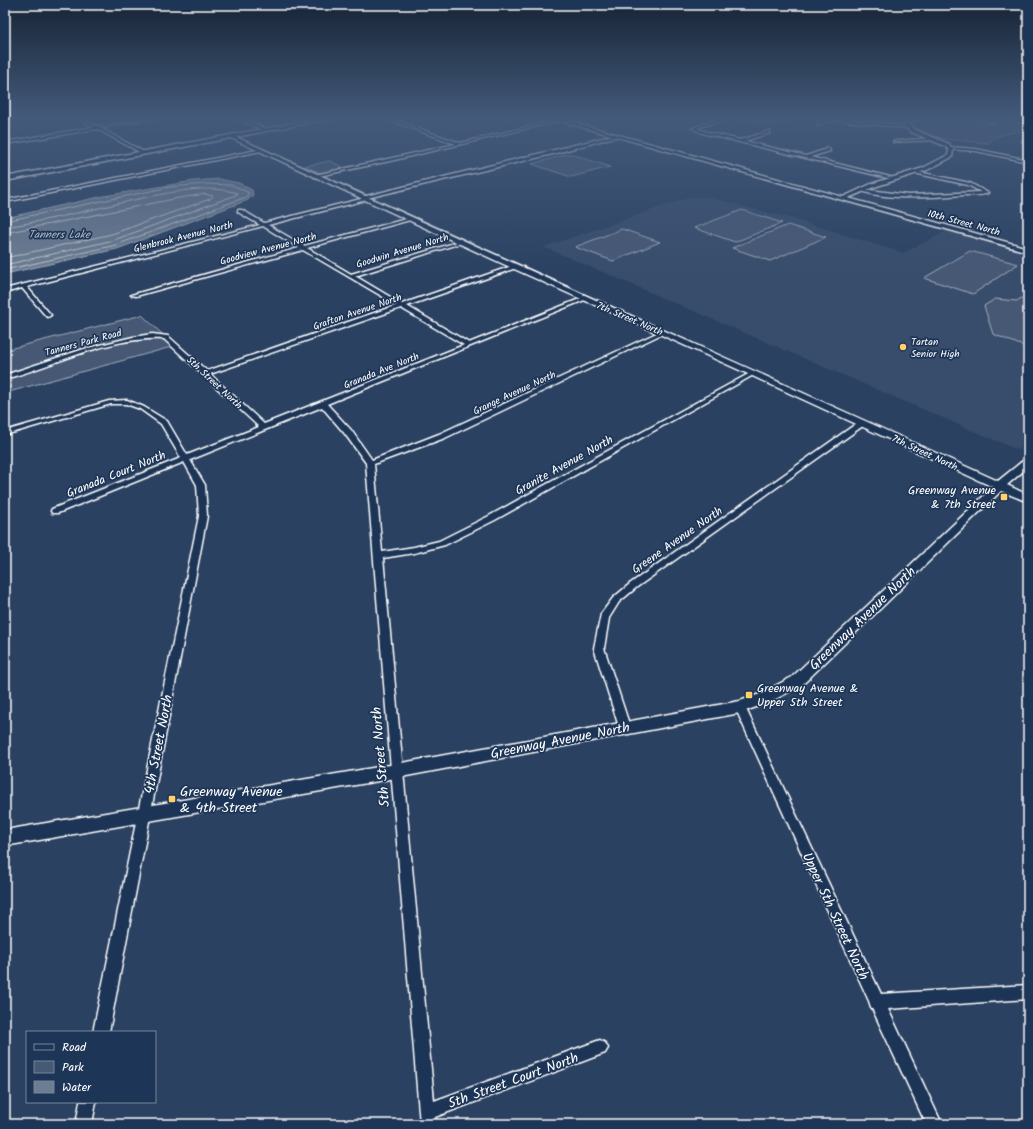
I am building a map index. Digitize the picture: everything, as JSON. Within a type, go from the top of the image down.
[{"type":"street","points":[[5,179],[59,170]]},
{"type":"street","points":[[5,201],[161,170]]},
{"type":"street","name":"7th Street North","points":[[302,170],[584,299],[663,332],[754,373],[1028,499]]},
{"type":"street","points":[[315,176],[344,170]]},
{"type":"street","name":"Glenbrook Avenue North","points":[[5,291],[438,179],[485,170]]},
{"type":"street","name":"10th Street North","points":[[737,170],[1028,250]]},
{"type":"street","points":[[858,170],[896,179]]},
{"type":"street","points":[[842,199],[862,190],[922,170]]},
{"type":"street","points":[[862,190],[880,194],[910,197],[986,193],[969,184],[916,172]]},
{"type":"street","points":[[9,196],[13,199]]},
{"type":"street","points":[[240,211],[468,345]]},
{"type":"street","name":"Goodview Avenue North","points":[[134,295],[408,219]]},
{"type":"street","name":"Goodwin Avenue North","points":[[350,276],[459,242]]},
{"type":"street","name":"Grafton Avenue North","points":[[205,374],[514,267]]},
{"type":"street","points":[[23,286],[48,315]]},
{"type":"street","name":"Granada Ave North","points":[[186,459],[584,299]]},
{"type":"street","name":"Grange Avenue North","points":[[370,463],[442,436],[663,332]]},
{"type":"street","name":"Tanners Park Road","points":[[5,376],[109,344],[151,335],[167,338]]},
{"type":"street","name":"5th Street North","points":[[167,338],[263,427]]},
{"type":"street","name":"Granite Avenue North","points":[[378,556],[442,543],[492,518],[754,373]]},
{"type":"street","points":[[5,433],[111,402],[127,402],[142,408],[164,424],[186,459]]},
{"type":"street","points":[[323,404],[348,432],[370,463]]},
{"type":"street","name":"Greene Avenue North","points":[[624,727],[599,648],[604,617],[616,600],[634,585],[863,423]]},
{"type":"street","name":"Granada Court North","points":[[55,511],[186,459]]},
{"type":"street","name":"4th Street North","points":[[101,1031],[203,516],[202,485],[186,459]]},
{"type":"street","name":"Greenway Avenue North","points":[[5,838],[396,771],[624,727],[740,707],[765,698],[797,681],[1000,486],[1028,462]]},
{"type":"street","name":"5th Street North","points":[[370,463],[427,1118]]},
{"type":"street","name":"Upper 5th Street North","points":[[740,707],[934,1124]]},
{"type":"street","points":[[876,1002],[1028,992]]},
{"type":"street","name":"5th Street Court North","points":[[427,1118],[600,1048]]},
{"type":"street","points":[[84,1124],[88,1103]]},
{"type":"shaded area","name":"Tartan Senior High","points":[[690,197],[707,197],[793,219],[903,253],[947,231],[1028,253],[1028,441],[1018,450],[544,247]]},
{"type":"green space","points":[[313,170],[337,170],[321,173]]},
{"type":"green space","points":[[549,170],[600,170],[571,177]]},
{"type":"green space","points":[[742,210],[782,223],[735,242],[694,228]]},
{"type":"green space","points":[[788,225],[826,237],[770,261],[732,248]]},
{"type":"green space","points":[[622,229],[660,242],[613,261],[575,247]]},
{"type":"green space","points":[[970,251],[1018,264],[973,294],[924,278]]},
{"type":"green space","points":[[1021,298],[1028,300],[1028,348],[993,334],[984,306],[995,299],[1017,301]]},
{"type":"green space","points":[[142,315],[175,346],[5,393],[5,350]]},
{"type":"water","name":"Tanners Lake","points":[[219,179],[239,183],[252,190],[253,195],[248,200],[117,249],[5,274],[5,218],[104,196],[193,181]]},
{"type":"place","name":"Tartan Senior High","points":[[903,347]]},
{"type":"place","name":"Greenway Avenue & 7th Street","points":[[1004,497]]},
{"type":"place","name":"Greenway Avenue & Upper 5th Street","points":[[749,695]]},
{"type":"place","name":"Greenway Avenue & 4th Street","points":[[172,799]]}]
